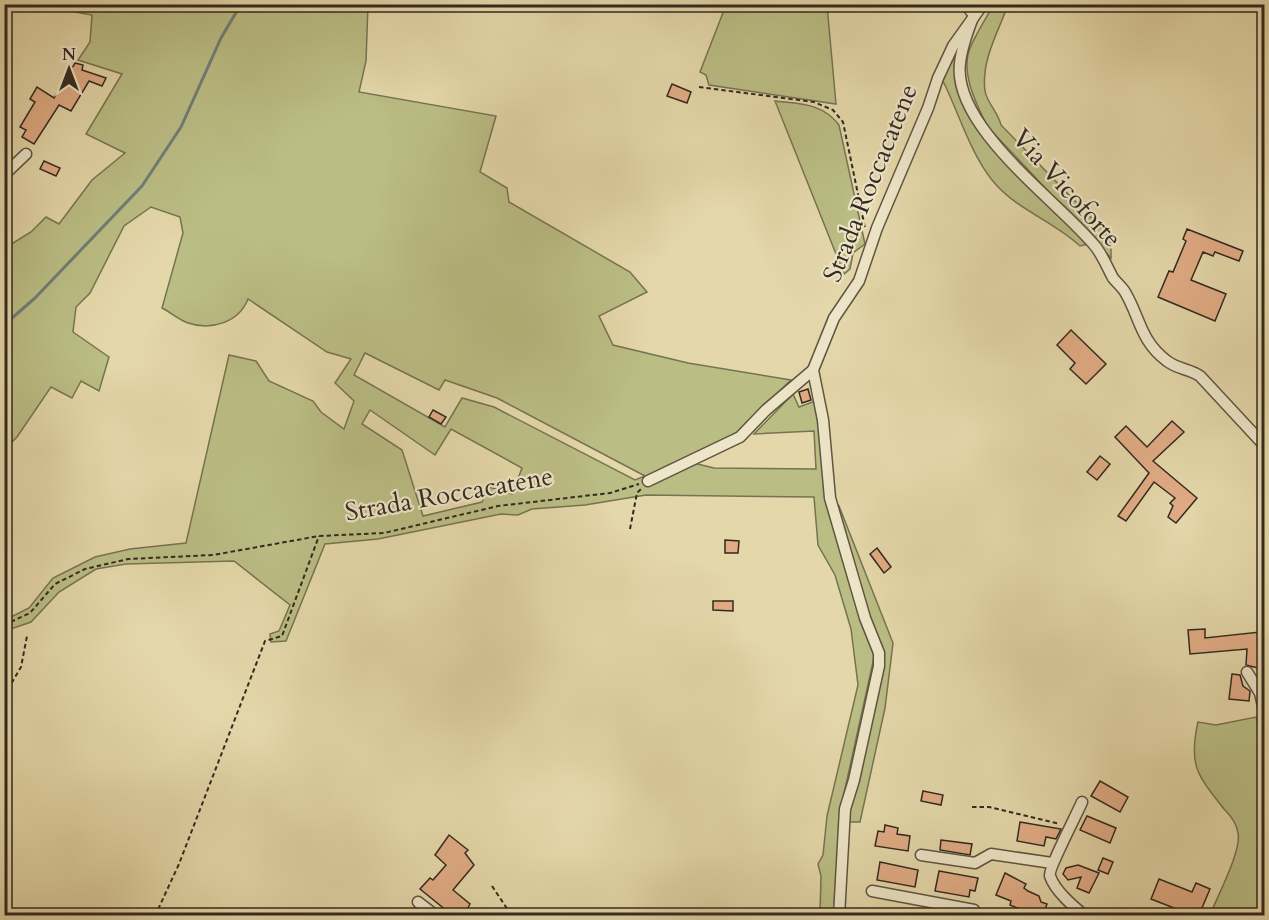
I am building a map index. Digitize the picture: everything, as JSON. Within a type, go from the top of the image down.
[{"type":"street","points":[[965,4],[974,15]]},
{"type":"street","name":"Strada Roccacatene","points":[[648,481],[740,437],[766,410],[813,370],[834,318],[860,281],[938,78],[953,46],[982,4]]},
{"type":"street","name":"Via Vicoforte","points":[[974,15],[966,35],[960,71],[962,86],[981,125],[1002,153],[1095,245],[1114,279],[1125,291],[1140,330],[1158,352],[1168,362],[1191,370],[1200,376],[1264,445]]},
{"type":"street","points":[[4,175],[26,154]]},
{"type":"street","points":[[813,370],[824,420],[830,498],[865,618],[879,653],[879,666],[854,780],[845,809],[839,915]]},
{"type":"street","points":[[1247,672],[1260,693],[1264,710]]},
{"type":"street","points":[[1082,802],[1072,827],[1052,863],[1050,875],[1058,889],[1084,915]]},
{"type":"street","points":[[921,855],[975,863],[991,854],[1052,863]]},
{"type":"street","points":[[872,891],[974,910],[973,915]]},
{"type":"street","points":[[418,902],[436,915]]},
{"type":"path","points":[[699,87],[814,102],[833,110],[843,122],[870,250]]},
{"type":"path","points":[[630,529],[637,494],[648,481]]},
{"type":"path","name":"Strada Roccacatene","points":[[4,625],[30,613],[55,584],[85,569],[128,559],[213,555],[319,536],[384,533],[498,506],[610,494],[648,481]]},
{"type":"path","points":[[156,915],[179,864],[265,641],[282,636],[319,536]]},
{"type":"path","points":[[4,696],[21,667],[27,636]]},
{"type":"path","points":[[972,807],[989,807],[1072,827]]},
{"type":"path","points":[[492,886],[512,915]]},
{"type":"green space","points":[[36,5],[368,5],[366,61],[359,92],[496,116],[480,172],[507,188],[509,202],[630,272],[647,292],[599,316],[613,345],[688,363],[791,380],[738,432],[685,461],[714,468],[816,469],[814,431],[754,434],[793,394],[799,407],[815,401],[828,498],[875,653],[841,807],[834,915],[809,915],[809,913],[820,911],[821,876],[818,864],[823,855],[827,816],[858,685],[851,629],[835,575],[818,545],[814,497],[646,495],[585,505],[532,509],[518,515],[501,514],[378,539],[325,544],[286,641],[271,642],[270,634],[279,631],[290,605],[234,561],[126,564],[96,569],[59,592],[31,622],[5,631],[5,620],[29,608],[53,578],[95,557],[130,549],[186,543],[229,355],[256,361],[269,381],[313,401],[321,412],[344,429],[354,401],[335,383],[351,359],[327,352],[248,299],[244,307],[231,319],[224,323],[206,326],[188,323],[162,308],[183,233],[180,217],[151,207],[124,226],[90,293],[76,307],[73,332],[109,357],[99,391],[81,381],[72,398],[51,387],[17,437],[5,449],[5,248],[31,232],[46,217],[59,224],[92,180],[125,153],[86,134],[122,74],[78,60],[90,42],[92,15]],"holes":[[[365,353],[439,390],[445,380],[497,398],[645,476],[635,480],[494,407],[462,398],[445,427],[354,375]],[[370,410],[435,455],[451,429],[522,468],[512,494],[489,487],[482,502],[423,516],[402,450],[362,424]]]},
{"type":"green space","points":[[726,5],[827,5],[836,104],[709,85],[706,75],[700,72]]},
{"type":"green space","points":[[993,5],[1008,5],[988,58],[984,80],[988,100],[1001,125],[1106,233],[1111,244],[1111,258],[987,126],[970,87],[967,66],[973,41]]},
{"type":"green space","points":[[961,44],[965,101],[1088,244],[1080,246],[1059,229],[1012,199],[984,169],[941,77]]},
{"type":"green space","points":[[775,101],[802,104],[818,109],[825,112],[839,125],[865,244],[853,253],[850,269],[844,274]]},
{"type":"green space","points":[[834,501],[839,506],[893,643],[885,708],[860,822],[847,822],[882,667]]},
{"type":"green space","points":[[1256,717],[1264,746],[1264,915],[1210,915],[1233,862],[1238,833],[1233,820],[1208,788],[1198,770],[1194,750],[1198,722],[1216,725]]},
{"type":"building","points":[[75,63],[83,65],[82,70],[106,78],[102,86],[89,81],[71,111],[59,105],[34,144],[22,137],[26,130],[20,127],[35,102],[30,99],[37,87],[54,98]]},
{"type":"building","points":[[672,84],[691,92],[687,103],[667,96]]},
{"type":"building","points":[[44,161],[60,168],[56,176],[40,169]]},
{"type":"building","points":[[1187,229],[1243,251],[1239,261],[1215,252],[1213,256],[1203,252],[1191,280],[1226,294],[1215,321],[1158,297],[1169,271],[1173,272],[1186,241],[1183,239]]},
{"type":"building","points":[[1071,330],[1106,364],[1086,384],[1070,369],[1075,363],[1057,345]]},
{"type":"building","points":[[808,389],[811,400],[802,403],[799,392]]},
{"type":"building","points":[[433,410],[446,417],[441,424],[429,417]]},
{"type":"building","points":[[1172,421],[1184,432],[1153,461],[1197,498],[1176,523],[1168,517],[1173,506],[1170,503],[1175,498],[1154,482],[1126,521],[1118,516],[1149,473],[1115,437],[1126,426],[1147,447]]},
{"type":"building","points":[[1100,456],[1110,464],[1097,480],[1087,472]]},
{"type":"building","points":[[725,540],[739,541],[738,553],[725,553]]},
{"type":"building","points":[[877,548],[891,567],[884,573],[870,554]]},
{"type":"building","points":[[713,601],[733,601],[733,611],[713,610]]},
{"type":"building","points":[[1205,629],[1205,638],[1260,632],[1258,668],[1246,665],[1247,649],[1190,654],[1188,630]]},
{"type":"building","points":[[1232,674],[1240,675],[1243,686],[1250,691],[1249,701],[1229,699]]},
{"type":"building","points":[[1100,781],[1128,797],[1120,812],[1091,796]]},
{"type":"building","points":[[923,791],[943,795],[941,805],[921,801]]},
{"type":"building","points":[[1087,816],[1116,828],[1110,843],[1080,830]]},
{"type":"building","points":[[1020,822],[1061,829],[1056,839],[1046,837],[1044,846],[1017,841]]},
{"type":"building","points":[[885,825],[898,828],[897,834],[910,836],[908,851],[875,846],[878,831],[884,832]]},
{"type":"building","points":[[449,835],[468,850],[465,853],[474,865],[453,890],[470,904],[464,915],[452,915],[420,889],[430,878],[433,880],[446,865],[435,855]]},
{"type":"building","points":[[941,840],[972,844],[970,855],[940,850]]},
{"type":"building","points":[[1103,858],[1113,862],[1108,874],[1098,870]]},
{"type":"building","points":[[880,862],[918,870],[915,887],[877,880]]},
{"type":"building","points":[[1078,865],[1099,873],[1089,893],[1077,888],[1081,877],[1068,880],[1063,874],[1066,868]]},
{"type":"building","points":[[939,871],[978,878],[975,891],[970,890],[969,897],[935,891]]},
{"type":"building","points":[[1005,873],[1026,884],[1024,888],[1039,896],[1041,902],[1047,904],[1043,915],[1023,915],[1025,911],[1010,905],[1011,901],[996,895]]},
{"type":"building","points":[[1159,879],[1192,892],[1196,883],[1210,889],[1199,915],[1192,915],[1151,899]]},
{"type":"waterway","points":[[4,325],[35,298],[142,186],[181,127],[221,38],[241,4]]}]
